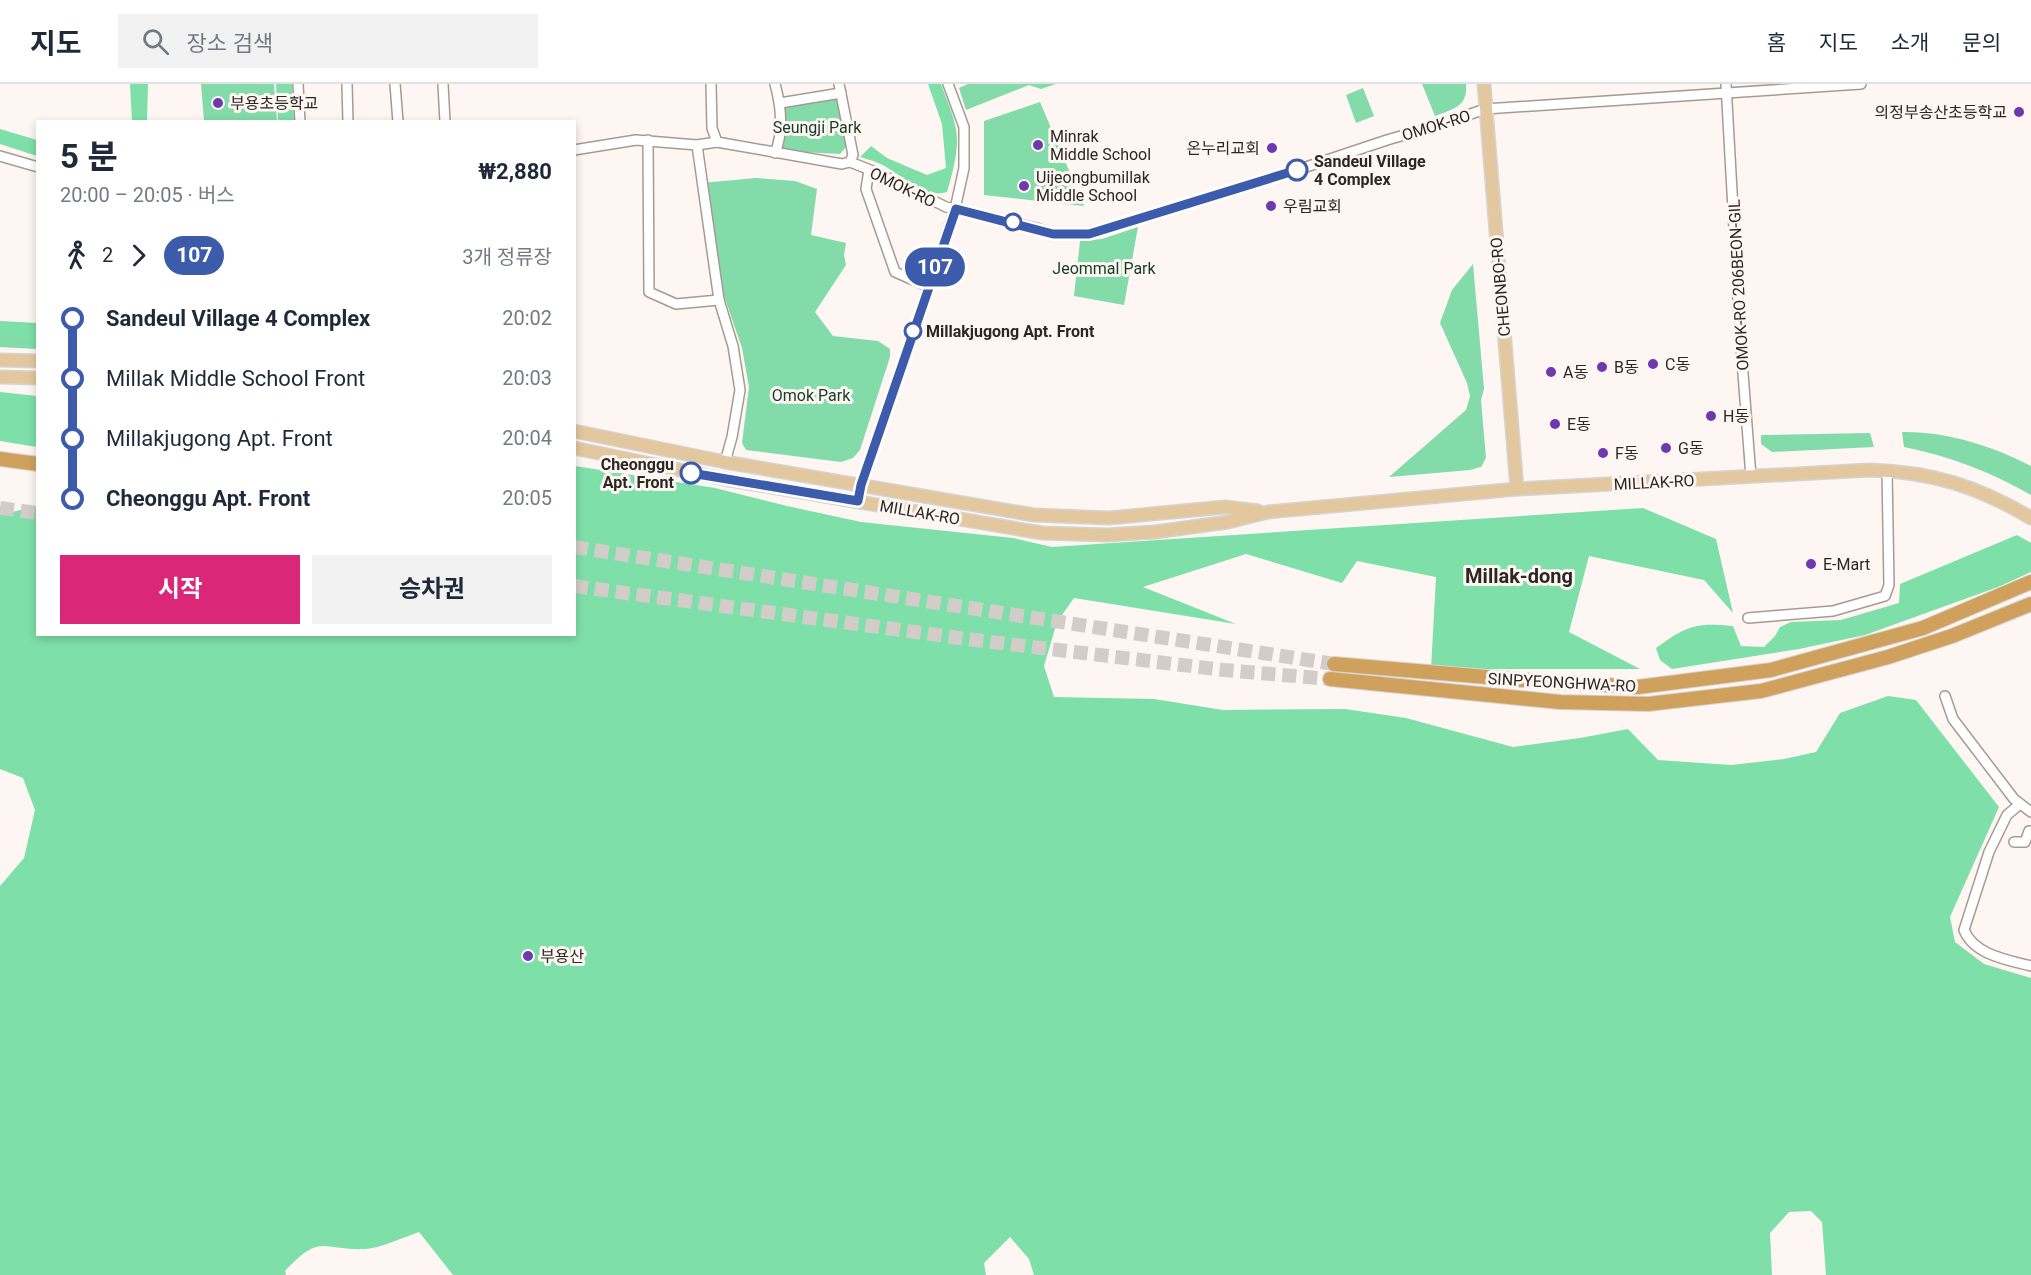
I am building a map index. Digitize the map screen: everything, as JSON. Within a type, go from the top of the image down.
[{"type":"highway","points":[[0,459],[36,464]]},
{"type":"highway","name":"SINPYEONGHWA-RO","points":[[1334,664],[1638,687],[1782,667],[1923,628],[2031,582]]},
{"type":"highway","name":"SINPYEONGHWA-RO","points":[[1330,679],[1560,702],[1648,704],[1761,691],[1888,657],[1952,636],[2031,604]]},
{"type":"main road","name":"CHEONBO-RO","points":[[1484,84],[1517,489]]},
{"type":"main road","points":[[0,360],[36,361]]},
{"type":"main road","points":[[0,377],[36,378]]},
{"type":"main road","name":"MILLAK-RO","points":[[576,431],[725,462],[1034,515],[1109,518],[1225,507],[1268,512]]},
{"type":"main road","name":"MILLAK-RO","points":[[576,448],[724,479],[1042,533],[1107,535],[1155,532],[1228,522],[1268,512],[1517,489],[1870,470],[1910,472],[1955,482],[2003,502],[2031,518]]},
{"type":"street","points":[[298,84],[300,120]]},
{"type":"street","points":[[347,84],[348,120]]},
{"type":"street","points":[[395,84],[398,120]]},
{"type":"street","points":[[443,84],[445,120]]},
{"type":"street","points":[[711,84],[712,128],[717,142]]},
{"type":"street","points":[[775,84],[780,103],[779,143],[775,153]]},
{"type":"street","points":[[858,501],[861,485],[956,209],[964,168],[964,127],[948,84]]},
{"type":"street","name":"OMOK-RO","points":[[576,150],[636,140],[697,145],[717,142],[842,164],[850,162],[869,171],[878,172],[937,204],[1053,234],[1089,234],[1485,109],[1726,88],[1862,84]]},
{"type":"street","name":"OMOK-RO 206BEON-GIL","points":[[1726,88],[1740,335],[1751,477]]},
{"type":"street","points":[[780,103],[840,89],[853,155],[850,162]]},
{"type":"street","points":[[648,140],[649,292],[676,304],[718,300]]},
{"type":"street","points":[[697,145],[718,300],[733,346],[740,390],[725,462]]},
{"type":"street","points":[[0,156],[36,166]]},
{"type":"street","points":[[869,171],[866,189],[868,200],[895,273],[929,287]]},
{"type":"street","points":[[1753,618],[1833,611],[1885,596],[1889,585],[1887,470]]},
{"type":"street","points":[[1945,696],[1953,719],[2014,799],[2031,812]]},
{"type":"street","points":[[2020,804],[2007,815],[1989,852],[1964,930],[1967,939],[1995,957],[2031,966]]},
{"type":"street","points":[[2014,843],[2025,842],[2029,831],[2031,832]]},
{"type":"green space","points":[[130,84],[148,84],[147,120],[132,120]]},
{"type":"green space","points":[[201,84],[274,84],[277,120],[204,120]]},
{"type":"green space","points":[[276,84],[292,84],[294,120],[278,120]]},
{"type":"green space","points":[[928,84],[941,84],[957,133],[955,159],[947,192],[929,192],[911,184],[886,167],[860,157],[871,146],[887,158],[927,175],[946,168],[942,124]]},
{"type":"green space","points":[[968,84],[1056,84],[1041,89],[1029,85],[966,110],[959,88]]},
{"type":"green space","points":[[1422,84],[1466,84],[1465,98],[1458,106],[1435,116]]},
{"type":"green space","points":[[1363,88],[1374,116],[1356,123],[1346,95]]},
{"type":"green space","name":"Seungji Park","points":[[837,98],[846,147],[840,154],[782,151],[784,107]]},
{"type":"green space","points":[[1040,102],[1084,206],[984,195],[984,121]]},
{"type":"green space","points":[[0,129],[36,140],[36,156],[0,144]]},
{"type":"green space","name":"Omok Park","points":[[756,178],[795,181],[817,189],[811,235],[846,243],[844,255],[846,265],[815,312],[833,336],[878,341],[890,349],[890,357],[860,450],[853,458],[841,462],[746,450],[742,443],[749,387],[742,348],[720,284],[702,183]]},
{"type":"green space","name":"Jeommal Park","points":[[1138,227],[1124,305],[1074,296],[1080,241],[1102,239]]},
{"type":"green space","points":[[1473,264],[1484,389],[1481,400],[1486,458],[1481,467],[1470,470],[1389,477],[1466,410],[1470,396],[1467,383],[1440,323],[1452,290]]},
{"type":"green space","points":[[0,321],[36,323],[36,349],[0,347]]},
{"type":"green space","points":[[0,322],[36,326],[36,341],[0,337]]},
{"type":"green space","points":[[0,392],[36,396],[36,447],[0,441]]},
{"type":"green space","points":[[1902,432],[1935,434],[1968,441],[2031,466],[2031,495],[1969,466],[1904,447]]},
{"type":"green space","points":[[1870,433],[1874,447],[1772,452],[1761,444],[1761,435]]},
{"type":"green space","points":[[576,466],[715,488],[861,522],[1013,538],[1052,547],[1643,508],[1716,539],[1733,613],[1704,580],[1589,556],[1569,632],[1640,669],[1431,669],[1436,577],[1357,561],[1342,583],[1246,554],[1143,587],[1236,624],[1074,598],[1057,622],[1044,666],[1054,697],[1154,699],[1223,710],[1345,709],[1406,718],[1513,747],[1628,729],[1658,760],[1731,765],[1784,759],[1816,752],[1840,713],[1888,696],[1916,700],[1999,807],[1950,917],[1955,942],[1984,964],[2031,978],[2031,1275],[1826,1275],[1822,1222],[1811,1211],[1789,1212],[1770,1233],[1772,1275],[1034,1275],[1029,1259],[1010,1237],[984,1263],[986,1275],[453,1275],[419,1232],[365,1249],[315,1247],[297,1259],[285,1271],[286,1275],[0,1275],[0,886],[24,858],[35,810],[23,778],[0,769],[0,515],[36,506],[36,636],[576,636]]},
{"type":"green space","points":[[2017,535],[2031,543],[2031,572],[1998,587],[1865,635],[1799,649],[1672,669],[1660,660],[1656,648],[1684,630],[1700,625],[1733,626],[1741,646],[1764,647],[1780,627],[1791,622],[1841,620],[1899,603],[1900,584]]},
{"type":"tunnel","points":[[0,508],[36,513]]},
{"type":"tunnel","points":[[576,547],[1334,664]]},
{"type":"tunnel","points":[[576,586],[975,640],[1224,670],[1330,679]]},
{"type":"bus line","name":"107","points":[[691,473],[858,501],[861,485],[956,209],[1053,234],[1089,234],[1297,170]]},
{"type":"place","name":"부용초등학교","points":[[218,103]]},
{"type":"place","name":"의정부송산초등학교","points":[[2019,112]]},
{"type":"place","name":"Minrak Middle School","points":[[1038,145]]},
{"type":"place","name":"온누리교회","points":[[1272,148]]},
{"type":"place","name":"Sandeul Village 4 Complex","points":[[1297,170]]},
{"type":"place","name":"Uijeongbumillak Middle School","points":[[1024,186]]},
{"type":"place","name":"우림교회","points":[[1271,206]]},
{"type":"place","name":"Millakjugong Apt. Front","points":[[913,331]]},
{"type":"place","name":"C동","points":[[1653,364]]},
{"type":"place","name":"B동","points":[[1602,367]]},
{"type":"place","name":"A동","points":[[1551,372]]},
{"type":"place","name":"H동","points":[[1711,416]]},
{"type":"place","name":"E동","points":[[1555,424]]},
{"type":"place","name":"G동","points":[[1666,448]]},
{"type":"place","name":"F동","points":[[1603,453]]},
{"type":"place","name":"Cheonggu Apt. Front","points":[[691,473]]},
{"type":"place","name":"E-Mart","points":[[1811,564]]},
{"type":"place","name":"부용산","points":[[528,956]]},
{"type":"district","name":"Millak-dong","points":[[1519,576]]}]
